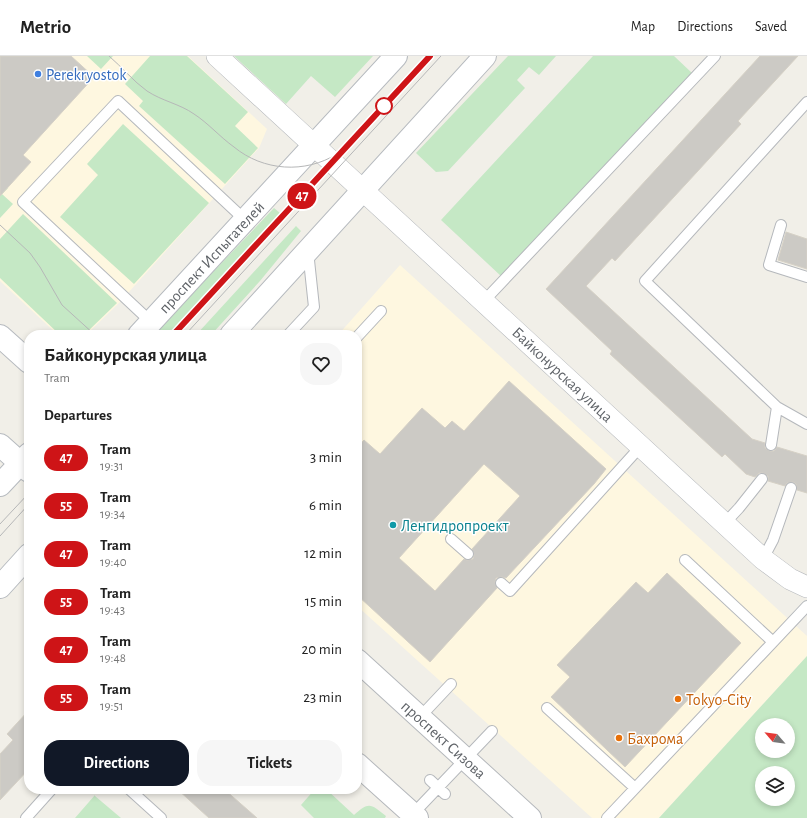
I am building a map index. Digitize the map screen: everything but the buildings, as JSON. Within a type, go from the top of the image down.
[{"type":"main road","name":"проспект Испытателей","points":[[145,328],[396,56]]},
{"type":"main road","points":[[235,330],[485,56]]},
{"type":"main road","points":[[0,336],[24,358]]},
{"type":"main road","points":[[0,445],[24,462]]},
{"type":"main road","points":[[0,485],[24,465]]},
{"type":"main road","points":[[0,587],[24,561]]},
{"type":"main road","name":"проспект Сизова","points":[[362,665],[530,818]]},
{"type":"main road","points":[[362,769],[413,817]]},
{"type":"street","name":"Байконурская улица","points":[[217,56],[763,559],[790,579],[807,587]]},
{"type":"lane","points":[[484,301],[711,57]]},
{"type":"lane","points":[[145,328],[23,202],[118,101],[245,220]]},
{"type":"lane","points":[[807,102],[645,281],[777,407],[807,424]]},
{"type":"lane","points":[[781,225],[768,265],[807,277]]},
{"type":"lane","points":[[293,330],[314,307],[308,250]]},
{"type":"lane","points":[[362,332],[381,311]]},
{"type":"lane","points":[[771,445],[777,407]]},
{"type":"lane","points":[[501,583],[510,591],[641,446]]},
{"type":"lane","points":[[725,523],[762,479]]},
{"type":"lane","points":[[763,559],[773,540],[791,488]]},
{"type":"lane","points":[[451,539],[468,554]]},
{"type":"lane","points":[[685,560],[773,642]]},
{"type":"lane","points":[[607,818],[807,606]]},
{"type":"lane","points":[[420,717],[451,684]]},
{"type":"lane","points":[[547,708],[635,788]]},
{"type":"lane","points":[[413,817],[442,791],[466,758],[492,731]]},
{"type":"lane","points":[[430,780],[442,791]]},
{"type":"lane","points":[[26,818],[48,794]]},
{"type":"lane","points":[[135,794],[161,818]]},
{"type":"shaded area","points":[[0,56],[188,56],[267,129],[259,148],[119,303],[91,330],[53,330],[0,281]]},
{"type":"shaded area","points":[[400,265],[807,636],[807,656],[659,818],[592,818],[362,611],[362,330],[342,330]]},
{"type":"green space","points":[[87,56],[113,56],[101,69]]},
{"type":"green space","points":[[150,56],[187,56],[248,112],[235,126],[258,148],[225,184],[139,106],[143,101],[125,84]]},
{"type":"green space","points":[[234,56],[373,56],[335,97],[311,76],[286,104]]},
{"type":"green space","points":[[508,56],[556,56],[539,75],[529,67],[517,80],[525,88],[448,171],[436,172],[416,153]]},
{"type":"green space","points":[[593,56],[674,56],[692,73],[502,277],[441,220]]},
{"type":"green space","points":[[123,124],[209,203],[134,284],[60,217],[98,175],[87,164]]},
{"type":"green space","points":[[0,181],[8,188],[2,194],[13,204],[0,218]]},
{"type":"green space","points":[[274,208],[280,213],[173,330],[158,330]]},
{"type":"green space","points":[[23,214],[117,303],[89,330],[55,330],[0,278],[0,239]]},
{"type":"green space","points":[[296,226],[301,231],[260,281],[216,330],[201,330]]},
{"type":"green space","points":[[807,656],[807,818],[659,818]]},
{"type":"green space","points":[[311,794],[331,794],[354,815],[363,808],[370,806],[386,816],[385,818],[314,818],[301,805]]},
{"type":"green space","points":[[95,796],[121,818],[75,818]]},
{"type":"tram line","points":[[109,56],[147,91],[189,111],[245,155],[258,161],[284,167],[298,167],[311,165],[337,154]]},
{"type":"tram line","points":[[178,330],[430,56]]},
{"type":"tram line","name":"47","points":[[178,330],[430,56]]},
{"type":"tram line","points":[[190,330],[441,56]]},
{"type":"tram line","points":[[0,225],[30,253],[62,305],[90,330]]},
{"type":"tram line","points":[[0,524],[24,498]]},
{"type":"tram line","points":[[0,536],[24,510]]},
{"type":"place","name":"Perekryostok","points":[[38,74]]},
{"type":"place","name":"Ленгидропроект","points":[[393,525]]},
{"type":"place","name":"Tokyo-City","points":[[678,699]]},
{"type":"place","name":"Бахрома","points":[[619,738]]}]
